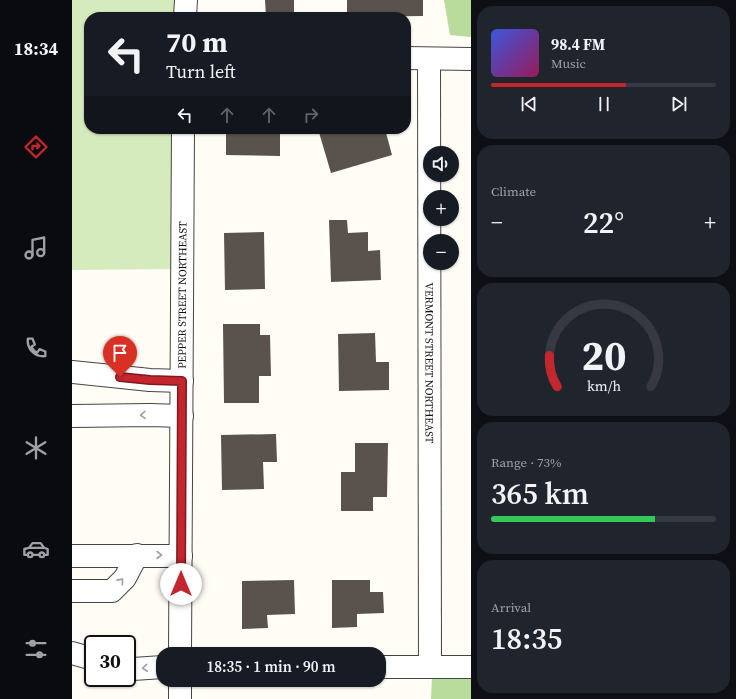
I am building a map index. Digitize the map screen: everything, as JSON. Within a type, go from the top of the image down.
[{"type":"street","points":[[185,12],[186,0]]},
{"type":"street","points":[[411,58],[471,59]]},
{"type":"street","name":"VERMONT STREET NORTHEAST","points":[[429,59],[430,667]]},
{"type":"street","name":"PEPPER STREET NORTHEAST","points":[[180,647],[183,134]]},
{"type":"street","points":[[72,372],[150,380],[182,381]]},
{"type":"street","points":[[72,416],[182,416]]},
{"type":"street","points":[[72,591],[112,591],[125,578],[138,555]]},
{"type":"street","points":[[72,556],[181,556]]},
{"type":"street","points":[[72,653],[84,656]]},
{"type":"street","points":[[136,669],[156,667]]},
{"type":"street","points":[[386,667],[471,667]]},
{"type":"street","points":[[180,687],[180,699]]},
{"type":"green space","points":[[72,0],[190,0],[189,12],[84,12],[84,134],[186,134],[183,269],[72,270]]},
{"type":"green space","points":[[444,0],[471,0],[471,37],[450,35]]},
{"type":"green space","points":[[432,677],[471,678],[471,699],[431,699]]},
{"type":"building","points":[[265,0],[294,0],[294,12],[266,12]]},
{"type":"building","points":[[347,0],[423,0],[423,16],[411,16],[411,12],[347,12]]},
{"type":"building","points":[[226,134],[280,134],[280,156],[226,155]]},
{"type":"building","points":[[319,134],[386,134],[392,155],[331,173]]},
{"type":"building","points":[[329,220],[347,220],[348,233],[368,232],[368,251],[380,250],[381,280],[331,282]]},
{"type":"building","points":[[264,232],[265,289],[225,290],[224,233]]},
{"type":"building","points":[[223,324],[260,324],[260,335],[270,335],[271,376],[259,376],[259,403],[224,403]]},
{"type":"building","points":[[375,333],[376,362],[389,362],[389,390],[339,391],[338,334]]},
{"type":"building","points":[[276,434],[277,462],[263,462],[264,489],[222,490],[221,435]]},
{"type":"building","points":[[355,443],[388,443],[387,497],[373,497],[373,511],[341,511],[341,472],[355,472]]},
{"type":"building","points":[[294,580],[295,614],[267,615],[268,628],[242,629],[242,581]]},
{"type":"building","points":[[332,580],[370,580],[370,592],[383,592],[384,613],[357,614],[357,627],[332,628]]},
{"type":"route","points":[[120,377],[182,381],[181,584]]}]
